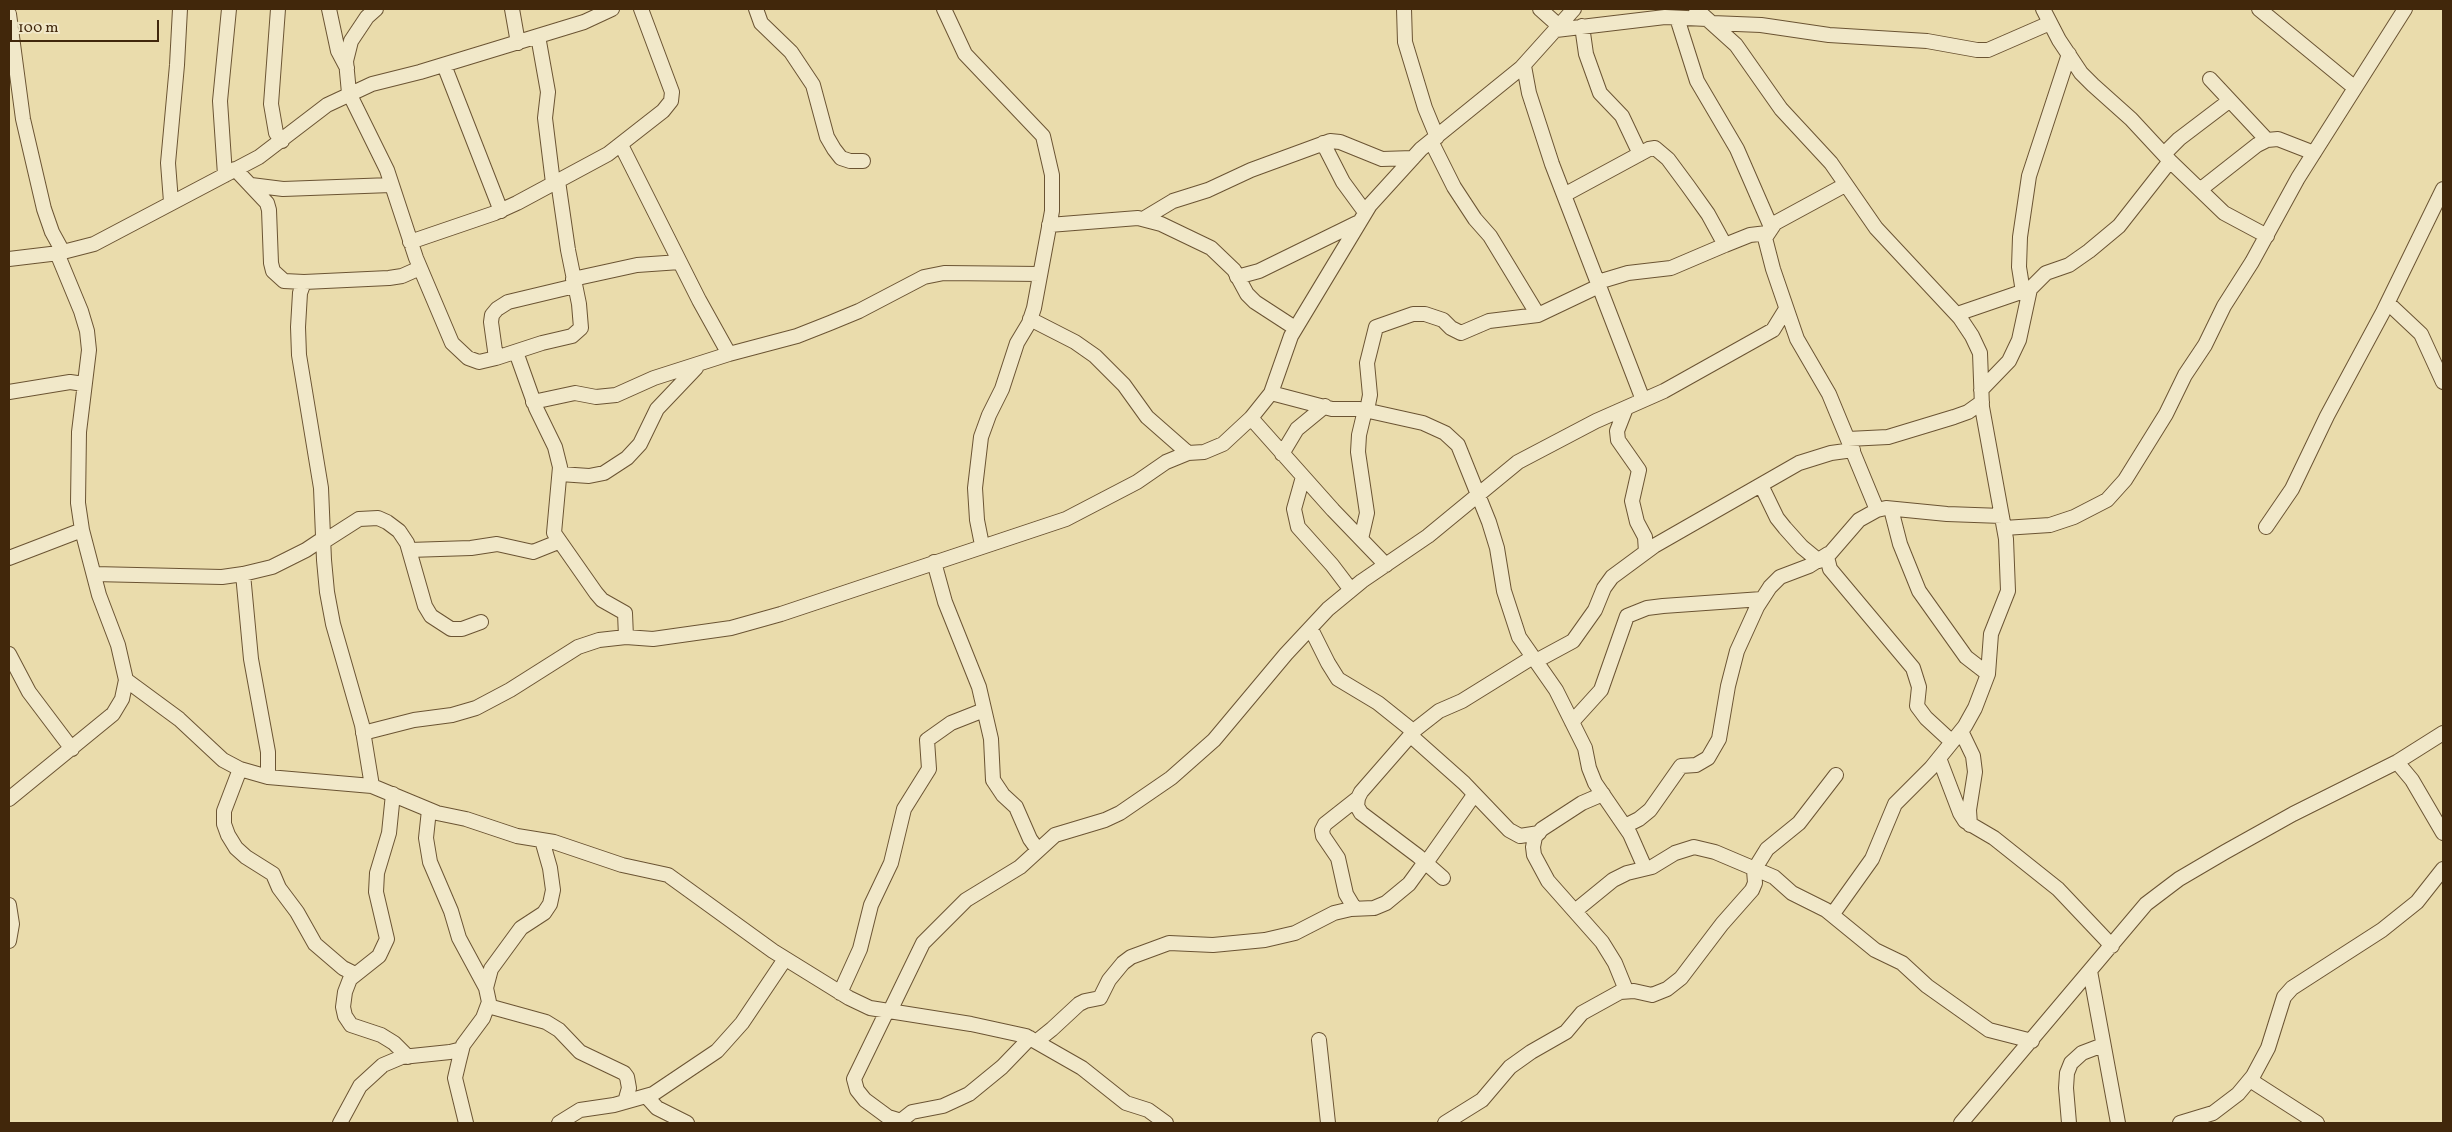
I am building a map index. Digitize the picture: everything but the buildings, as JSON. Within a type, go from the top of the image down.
[{"type":"street","points":[[171,202],[168,163],[178,65],[180,9]]},
{"type":"street","points":[[229,9],[220,100],[230,172]]},
{"type":"street","points":[[278,9],[271,104],[276,133],[282,141]]},
{"type":"street","points":[[329,9],[338,51],[347,68]]},
{"type":"street","points":[[376,9],[351,41],[347,68],[349,93],[387,170],[410,242],[452,343],[468,358],[479,362],[572,336],[581,328],[581,314],[555,182],[546,124],[548,92],[538,36]]},
{"type":"street","points":[[512,9],[518,43]]},
{"type":"street","points":[[9,259],[60,252],[94,244],[230,172],[282,141],[327,105],[349,93],[372,84],[444,66],[584,22],[612,9]]},
{"type":"street","points":[[410,242],[500,211],[590,164],[621,145],[663,112],[671,101],[672,92],[641,9]]},
{"type":"street","points":[[756,9],[761,23],[791,52],[812,85],[828,137],[834,149],[841,158],[863,161]]},
{"type":"street","points":[[944,9],[953,25],[958,43],[965,54],[1043,136],[1052,175],[1049,225],[1030,319],[1017,343],[1002,389],[981,437],[975,488],[977,520],[982,545]]},
{"type":"street","points":[[1404,9],[1405,42],[1434,139],[1454,187],[1490,236],[1538,315]]},
{"type":"street","points":[[1540,9],[1558,28]]},
{"type":"street","points":[[363,733],[414,720],[452,715],[476,708],[510,690],[578,647],[599,640],[626,637],[653,639],[731,628],[1066,519],[1130,486],[1166,462],[1188,453],[1204,452],[1223,444],[1251,418],[1271,393],[1282,355],[1295,328],[1361,218],[1413,158],[1524,66],[1574,9]]},
{"type":"street","points":[[1696,9],[1736,45],[1781,109],[1821,151],[1890,245],[1957,314],[1972,336],[1980,353],[1982,396],[2003,522],[2008,591],[1991,634],[1988,674],[1975,708],[1961,730],[1939,758],[1895,804],[1872,859],[1832,915]]},
{"type":"street","points":[[2043,9],[2081,72],[2224,212],[2267,236]]},
{"type":"street","points":[[2259,9],[2355,88]]},
{"type":"street","points":[[1625,826],[1639,819],[1650,810],[1681,766],[1696,765],[1708,758],[1719,739],[1728,686],[1738,651],[1762,599],[1774,581],[1824,558],[1859,520],[1877,510],[1891,509],[2003,522],[2050,525],[2092,510],[2113,493],[2125,480],[2166,414],[2185,375],[2205,344],[2224,306],[2267,236],[2314,153],[2405,9]]},
{"type":"street","points":[[9,14],[28,138],[44,209],[87,331],[89,350],[79,432],[78,495],[82,530],[99,596],[118,645],[126,680],[122,700],[113,714],[72,749],[49,764],[9,799]]},
{"type":"street","points":[[1558,28],[1627,20],[1677,18],[1762,25],[1829,35],[1927,41],[1977,50],[1988,50],[2050,23]]},
{"type":"street","points":[[1677,18],[1697,81],[1737,149],[1769,230],[1765,238],[1766,247],[1797,338],[1829,394],[1877,510]]},
{"type":"street","points":[[1582,26],[1586,54],[1600,93],[1622,116],[1640,154]]},
{"type":"street","points":[[1443,878],[1362,813],[1357,806],[1361,792],[1412,733],[1439,711],[1462,701],[1534,659],[1573,641],[1596,610],[1604,588],[1612,577],[1646,552],[1799,463],[1831,453],[1851,444],[1888,437],[1960,415],[1982,396],[2009,361],[2019,340],[2026,291],[2019,267],[2020,237],[2029,176],[2069,54]]},
{"type":"street","points":[[444,66],[500,211]]},
{"type":"street","points":[[1524,66],[1538,125],[1643,400]]},
{"type":"street","points":[[2210,79],[2267,140]]},
{"type":"street","points":[[1957,314],[2026,291],[2046,273],[2069,265],[2109,236],[2167,158],[2179,138],[2229,101]]},
{"type":"street","points":[[2201,189],[2251,149],[2267,140],[2278,139],[2314,153]]},
{"type":"street","points":[[1143,219],[1173,201],[1208,190],[1251,170],[1298,154],[1323,143],[1340,142],[1382,159],[1413,158]]},
{"type":"street","points":[[1323,143],[1361,218]]},
{"type":"street","points":[[621,145],[729,354]]},
{"type":"street","points":[[1564,195],[1640,154],[1655,148],[1664,155],[1708,214],[1725,244]]},
{"type":"street","points":[[230,172],[251,185],[267,202],[273,271],[284,281],[304,282],[389,278],[402,276],[420,268]]},
{"type":"street","points":[[251,185],[283,189],[391,185]]},
{"type":"street","points":[[1361,539],[1367,513],[1358,452],[1359,435],[1370,394],[1367,363],[1372,333],[1376,327],[1413,314],[1425,314],[1443,320],[1460,333],[1489,322],[1538,315],[1599,284],[1628,273],[1672,268],[1725,244],[1769,230],[1846,185]]},
{"type":"street","points":[[2266,527],[2292,489],[2388,303],[2443,189]]},
{"type":"street","points":[[1237,277],[1259,271],[1361,218]]},
{"type":"street","points":[[1049,225],[1101,220],[1143,219],[1161,224],[1211,248],[1226,261],[1247,294],[1255,302],[1295,328]]},
{"type":"street","points":[[496,358],[491,322],[492,315],[497,309],[514,300],[637,264],[680,262]]},
{"type":"street","points":[[534,402],[575,393],[596,397],[616,395],[654,378],[729,354],[797,336],[859,311],[924,277],[944,273],[1040,274]]},
{"type":"street","points":[[304,282],[300,293],[299,355],[321,488],[324,560],[333,624],[363,733],[372,786]]},
{"type":"street","points":[[2388,303],[2420,334],[2443,382]]},
{"type":"street","points":[[1474,795],[1409,884],[1386,903],[1374,908],[1334,912],[1308,928],[1280,938],[1213,945],[1176,943],[1145,950],[1123,963],[1109,980],[1100,998],[1085,1000],[1079,1004],[1052,1029],[1033,1039],[969,1094],[942,1106],[912,1112],[900,1122],[888,1117],[865,1100],[857,1090],[854,1079],[910,967],[929,936],[966,900],[1020,867],[1055,835],[1105,820],[1120,813],[1171,778],[1214,740],[1328,609],[1351,590],[1428,536],[1533,453],[1643,400],[1773,330],[1786,309]]},
{"type":"street","points":[[1030,319],[1075,342],[1095,356],[1124,385],[1147,417],[1188,453]]},
{"type":"street","points":[[516,352],[534,402],[555,447],[560,474],[553,522],[554,533],[558,542],[602,600],[625,613],[626,637]]},
{"type":"street","points":[[560,474],[589,476],[604,473],[627,458],[640,444],[657,408],[700,364]]},
{"type":"street","points":[[9,392],[70,382],[84,384]]},
{"type":"street","points":[[1271,393],[1325,406],[1366,410],[1423,423],[1452,438],[1458,445],[1497,548],[1504,591],[1519,637],[1556,690],[1584,748],[1589,768],[1603,794],[1625,826],[1645,868]]},
{"type":"street","points":[[1282,454],[1297,428],[1325,406]]},
{"type":"street","points":[[1626,408],[1617,431],[1618,440],[1639,470],[1632,501],[1637,522],[1645,537],[1646,552]]},
{"type":"street","points":[[1251,418],[1302,477],[1386,565]]},
{"type":"street","points":[[1302,477],[1294,509],[1298,528],[1332,565],[1351,590]]},
{"type":"street","points":[[1761,485],[1777,518],[1785,528],[1802,547],[1824,558],[1830,569],[1913,668],[1919,688],[1917,706],[1926,718],[1952,742]]},
{"type":"street","points":[[1891,509],[1898,536],[1919,591],[1960,650],[1975,666],[1988,674]]},
{"type":"street","points":[[94,574],[222,577],[243,574],[272,567],[306,550],[359,519],[378,518],[399,531],[409,550],[425,606],[431,616],[451,629],[462,629],[481,622]]},
{"type":"street","points":[[9,558],[82,530]]},
{"type":"street","points":[[409,550],[471,548],[497,544],[533,552],[558,542]]},
{"type":"street","points":[[934,562],[945,602],[979,687],[991,739],[993,780],[1003,796],[1016,807],[1030,839],[1038,850]]},
{"type":"street","points":[[243,574],[251,659],[268,752],[268,777]]},
{"type":"street","points":[[1572,722],[1602,690],[1628,616],[1647,608],[1762,599]]},
{"type":"street","points":[[1311,629],[1338,679],[1378,703],[1412,733],[1509,830],[1520,836],[1539,833]]},
{"type":"street","points":[[9,654],[29,692],[72,749]]},
{"type":"street","points":[[126,680],[179,719],[223,760],[240,769],[268,777],[372,786],[429,810],[517,836],[542,840],[590,853],[622,865],[668,875],[721,915],[785,959],[870,1008],[912,1013],[1009,1031],[1033,1039],[1082,1068],[1126,1104],[1148,1110],[1166,1123]]},
{"type":"street","points":[[840,992],[860,949],[871,905],[891,863],[904,809],[929,769],[926,740],[950,723],[984,710]]},
{"type":"street","points":[[1961,730],[1973,756],[1975,772],[1969,810],[1970,825]]},
{"type":"street","points":[[1962,1123],[2146,904],[2179,879],[2293,814],[2397,762],[2443,733]]},
{"type":"street","points":[[1939,758],[1960,813],[1970,825],[1994,838],[2058,888],[2112,946]]},
{"type":"street","points":[[2397,762],[2412,780],[2443,833]]},
{"type":"street","points":[[240,769],[224,812],[224,824],[228,835],[236,848],[246,857],[273,874],[279,888],[297,912],[315,944],[343,968],[355,974]]},
{"type":"street","points":[[1445,1123],[1482,1100],[1510,1067],[1531,1052],[1566,1032],[1582,1013],[1626,990],[1652,995],[1667,989],[1681,978],[1722,924],[1752,890],[1755,883],[1755,869],[1767,850],[1799,823],[1836,775]]},
{"type":"street","points":[[393,794],[389,833],[377,873],[376,892],[387,939],[378,956],[350,979],[345,992],[345,1016],[351,1025],[381,1035],[394,1043],[408,1057]]},
{"type":"street","points":[[1603,794],[1570,810],[1539,833],[1535,837],[1534,855],[1548,881],[1602,942],[1615,963],[1626,990]]},
{"type":"street","points":[[1354,909],[1346,894],[1335,852],[1326,841],[1322,830],[1325,824],[1358,798]]},
{"type":"street","points":[[429,810],[426,838],[430,862],[451,911],[459,938],[486,988],[488,1006],[462,1049],[455,1078],[466,1123]]},
{"type":"street","points":[[486,988],[492,969],[521,928],[544,913],[550,904],[552,883],[542,840]]},
{"type":"street","points":[[1575,911],[1612,880],[1627,873],[1660,864],[1675,853],[1694,847],[1715,852],[1774,876],[1792,893],[1807,899],[1832,915],[1875,950],[1902,963],[1927,986],[1988,1030],[2032,1041]]},
{"type":"street","points":[[2180,1123],[2213,1113],[2238,1094],[2250,1080],[2268,1048],[2284,997],[2292,988],[2382,930],[2417,902],[2443,869]]},
{"type":"street","points":[[9,906],[12,924],[9,941]]},
{"type":"street","points":[[559,1123],[580,1110],[647,1096],[667,1087],[717,1052],[742,1023],[785,959]]},
{"type":"street","points":[[2090,971],[2118,1123]]},
{"type":"street","points":[[488,1006],[546,1022],[559,1030],[580,1052],[624,1073],[627,1077],[629,1088],[625,1102]]},
{"type":"street","points":[[1319,1040],[1328,1123]]},
{"type":"street","points":[[2069,1123],[2066,1088],[2067,1073],[2071,1063],[2082,1054],[2103,1045]]},
{"type":"street","points":[[340,1123],[360,1086],[383,1065],[408,1057],[462,1049]]},
{"type":"street","points":[[2250,1080],[2317,1123]]},
{"type":"street","points":[[647,1096],[657,1108],[688,1123]]}]
